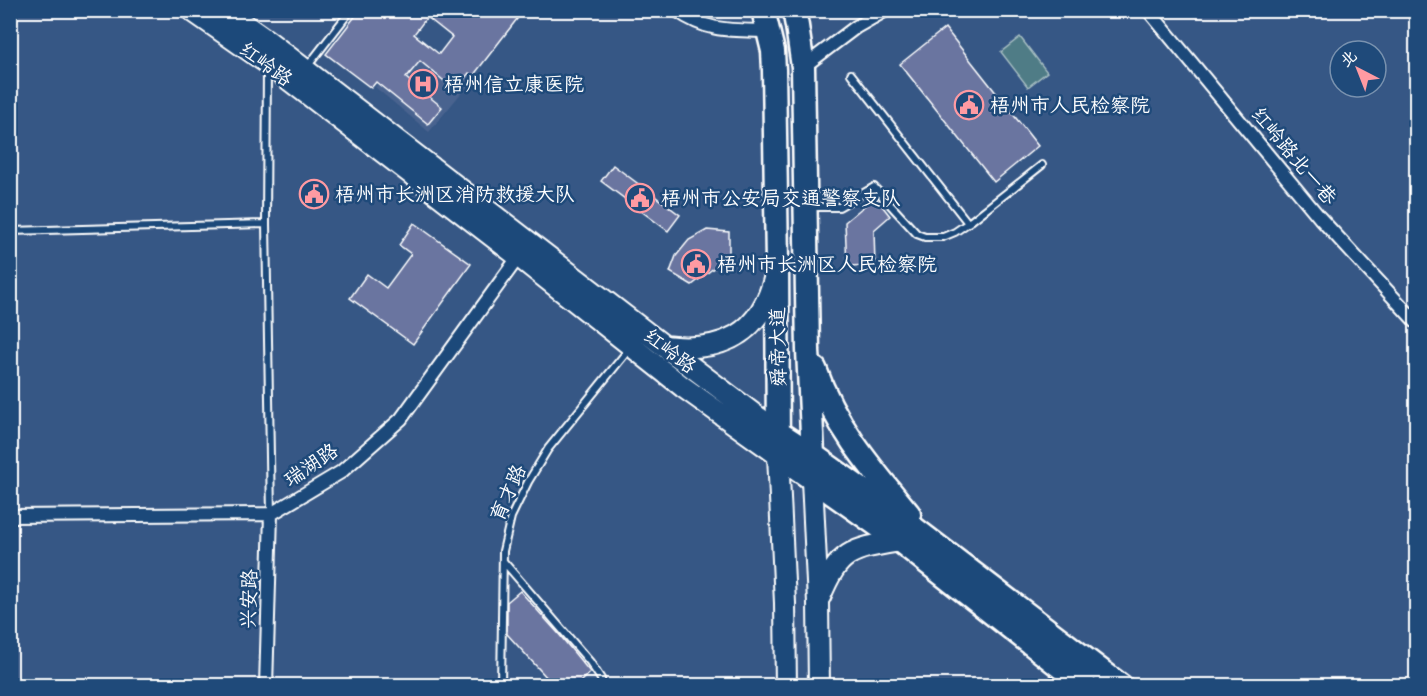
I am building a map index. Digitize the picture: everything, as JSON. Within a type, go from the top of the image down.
[{"type":"highway","name":"舜帝大道","points":[[794,10],[803,67],[812,480]]},
{"type":"highway","name":"舜帝大道","points":[[766,21],[774,69],[778,455]]},
{"type":"highway","points":[[808,350],[822,391],[839,423],[855,447],[930,541]]},
{"type":"highway","name":"红岭路","points":[[779,433],[813,455],[930,541],[1121,686]]},
{"type":"highway","name":"红岭路","points":[[778,455],[900,541],[1085,686]]},
{"type":"main road","name":"红岭路","points":[[191,10],[664,346],[779,433]]},
{"type":"main road","name":"红岭路","points":[[224,10],[268,40],[525,249],[632,346],[691,393],[778,455]]},
{"type":"main road","points":[[664,346],[702,347],[724,342],[746,329],[755,321],[764,304],[772,286],[777,263]]},
{"type":"main road","name":"舜帝大道","points":[[778,455],[785,603],[786,686]]},
{"type":"main road","points":[[812,480],[818,603],[819,686]]},
{"type":"main road","points":[[818,603],[828,577],[839,561],[855,550],[900,541]]},
{"type":"street","points":[[676,10],[700,25],[716,29],[766,21]]},
{"type":"street","points":[[803,67],[856,27],[886,10]]},
{"type":"street","name":"红岭路北一巷","points":[[1148,10],[1320,218],[1416,321]]},
{"type":"street","name":"瑞湖路","points":[[271,514],[341,472],[401,419],[525,249]]},
{"type":"street","points":[[10,516],[271,514]]},
{"type":"street","name":"兴安路","points":[[266,686],[271,514]]},
{"type":"lane","points":[[305,70],[351,10]]},
{"type":"lane","points":[[267,63],[266,224],[271,514]]},
{"type":"lane","points":[[851,74],[968,223]]},
{"type":"lane","points":[[806,207],[838,207],[874,187],[917,234],[925,237],[943,237],[968,223],[1042,165]]},
{"type":"lane","points":[[10,231],[266,224]]},
{"type":"lane","name":"育才路","points":[[501,686],[503,551],[511,517],[548,449],[632,346]]},
{"type":"lane","points":[[503,561],[590,662],[601,679],[602,686]]},
{"type":"shaded area","name":"梧州信立康医院","points":[[417,36],[472,80],[429,132],[375,87]]},
{"type":"green space","points":[[1020,37],[1047,72],[1028,87],[1001,52]]},
{"type":"building","points":[[360,10],[524,10],[473,76],[469,73],[455,90],[420,61],[406,78],[442,107],[428,124],[376,82],[371,88],[326,54]],"holes":[[[427,17],[452,37],[439,54],[414,34]]]},
{"type":"building","name":"梧州市人民检察院","points":[[945,28],[1038,146],[994,182],[900,64]]},
{"type":"building","name":"梧州市公安局交通警察支队","points":[[613,165],[680,215],[668,231],[601,181]]},
{"type":"building","points":[[875,197],[890,216],[874,230],[875,265],[847,266],[845,222]]},
{"type":"building","points":[[414,223],[471,264],[413,344],[350,298],[367,274],[386,288],[411,254],[399,245]]},
{"type":"building","name":"梧州市长洲区人民检察院","points":[[707,230],[729,232],[729,256],[692,285],[670,272],[676,256],[689,240]]},
{"type":"building","points":[[520,591],[590,672],[579,683],[549,680],[507,634],[507,602]]},
{"type":"place","name":"梧州信立康医院","points":[[423,84]]},
{"type":"place","name":"梧州市人民检察院","points":[[969,105]]},
{"type":"place","name":"梧州市长洲区消防救援大队","points":[[314,194]]},
{"type":"place","name":"梧州市公安局交通警察支队","points":[[640,198]]},
{"type":"place","name":"梧州市长洲区人民检察院","points":[[696,264]]}]
